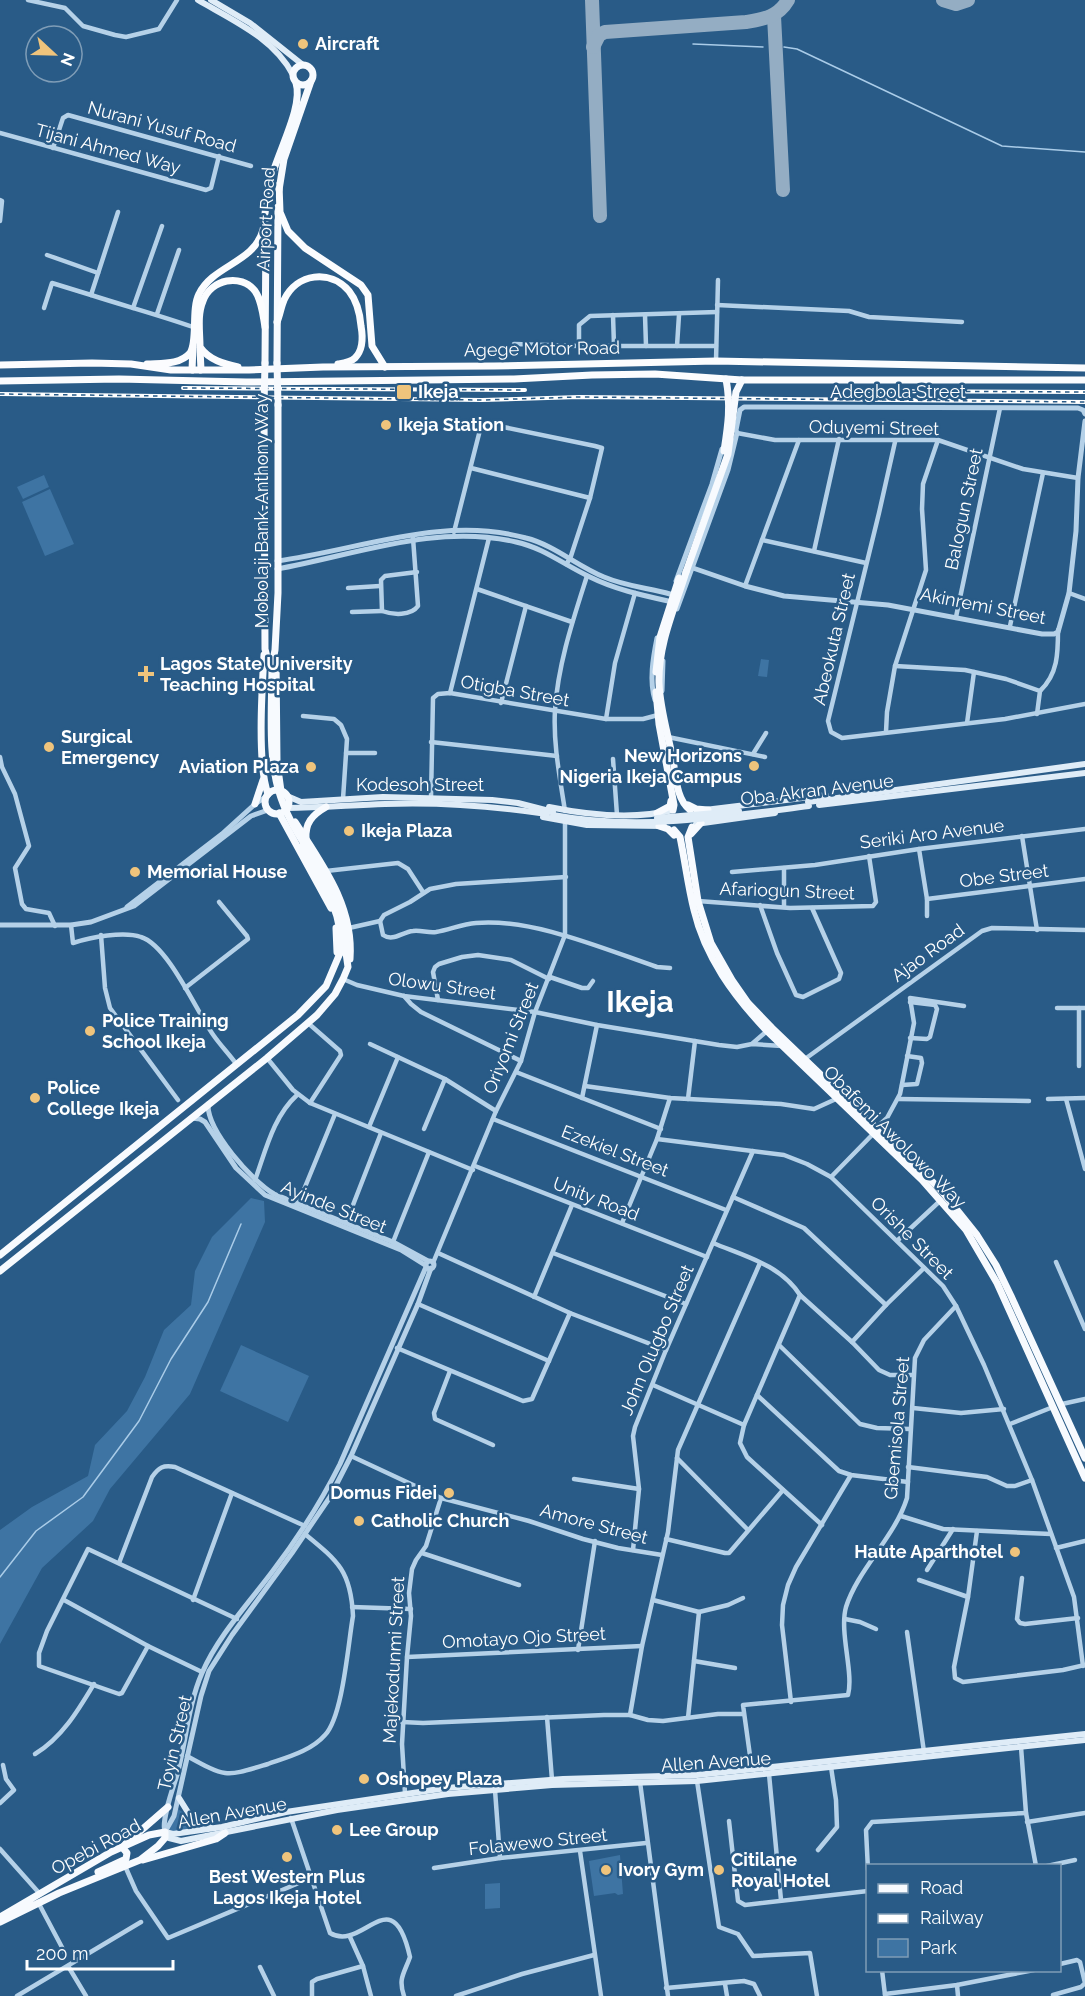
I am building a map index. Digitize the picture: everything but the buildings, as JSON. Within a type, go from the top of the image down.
[{"type":"highway","points":[[279,185],[280,212],[288,231],[305,248],[361,285],[368,295],[372,346],[385,367]]},
{"type":"highway","points":[[201,370],[193,327],[198,294],[219,273],[250,252],[263,230],[267,198]]},
{"type":"highway","points":[[277,322],[284,300],[294,286],[303,279],[315,276],[326,277],[339,283],[350,292],[357,304],[361,319],[361,348],[351,361],[323,367]]},
{"type":"highway","points":[[192,370],[203,300],[211,289],[223,281],[236,279],[247,284],[256,293],[265,327]]},
{"type":"highway","points":[[131,364],[177,362],[196,347]]},
{"type":"highway","points":[[196,347],[221,363],[249,370]]},
{"type":"highway","name":"Agege Motor Road","points":[[0,364],[131,364],[171,370],[249,370],[716,361],[1085,368]]},
{"type":"highway","name":"Agege Motor Road","points":[[0,381],[478,380],[646,374],[726,380],[1085,380]]},
{"type":"main road","points":[[198,0],[245,27],[265,42],[285,61],[295,79],[304,85],[311,81],[312,70],[250,24],[211,0]]},
{"type":"main road","points":[[295,79],[297,68],[303,65]]},
{"type":"main road","name":"Airport Road","points":[[265,363],[267,198],[275,162],[298,99],[295,79]]},
{"type":"main road","name":"Airport Road","points":[[278,363],[279,185],[284,159],[311,81]]},
{"type":"main road","name":"Mobolaji Bank-Anthony Way","points":[[265,363],[265,649],[271,665]]},
{"type":"main road","name":"Mobolaji Bank-Anthony Way","points":[[0,1271],[308,1023],[329,1002],[343,980],[348,967],[334,907],[291,829],[273,787],[269,757],[271,665],[275,650],[277,569],[278,363]]},
{"type":"main road","points":[[657,813],[670,806],[674,788],[668,737],[658,701],[658,672],[666,632],[723,454],[730,409],[726,380]]},
{"type":"main road","points":[[687,570],[725,464],[736,392],[742,380]]},
{"type":"main road","points":[[265,649],[262,751],[268,795],[266,803],[268,810],[279,813],[332,909],[336,926],[338,961]]},
{"type":"main road","points":[[275,650],[277,750],[284,793],[289,803],[287,808],[279,813]]},
{"type":"main road","points":[[661,713],[674,788],[691,807],[708,810]]},
{"type":"main road","points":[[262,751],[268,754],[277,750]]},
{"type":"main road","name":"Oba Akran Avenue","points":[[553,813],[587,821],[656,823],[716,818],[1085,764]]},
{"type":"main road","name":"Oba Akran Avenue","points":[[842,799],[1085,773]]},
{"type":"main road","points":[[255,804],[264,775]]},
{"type":"main road","name":"Obafemi Awolowo Way","points":[[674,788],[682,804],[694,816],[695,825],[685,844],[694,912],[709,944],[748,1003],[875,1130],[966,1230],[1013,1307],[1062,1404],[1085,1458]]},
{"type":"main road","name":"Obafemi Awolowo Way","points":[[674,788],[674,805],[669,820],[685,844],[712,960],[728,985],[766,1031],[836,1099],[875,1130],[957,1208],[996,1265],[1053,1407],[1085,1478]]},
{"type":"main road","points":[[268,795],[274,790],[284,793]]},
{"type":"main road","name":"Kodesoh Street","points":[[284,793],[302,802],[431,798],[483,800],[518,803],[553,813]]},
{"type":"main road","points":[[518,803],[565,811],[616,815],[657,813],[680,807],[690,810],[708,810],[831,795],[842,799]]},
{"type":"main road","points":[[510,808],[566,822],[615,826],[667,826],[685,832],[695,825],[809,809],[842,799]]},
{"type":"main road","name":"Kodesoh Street","points":[[287,808],[447,804],[553,813]]},
{"type":"main road","points":[[740,806],[736,813],[741,818]]},
{"type":"main road","points":[[306,839],[309,821],[316,812],[326,807]]},
{"type":"main road","points":[[287,808],[326,871],[342,903],[349,928],[348,967]]},
{"type":"main road","points":[[615,826],[621,821],[616,815]]},
{"type":"main road","points":[[659,826],[668,829],[685,844]]},
{"type":"main road","points":[[301,855],[302,848],[311,848]]},
{"type":"main road","name":"Mobolaji Bank-Anthony Way","points":[[0,1255],[312,1002],[326,986],[343,953]]},
{"type":"main road","points":[[171,1118],[178,1128]]},
{"type":"main road","name":"Allen Avenue","points":[[165,1832],[173,1834],[212,1828],[286,1812],[405,1793],[552,1780],[697,1775],[1085,1734]]},
{"type":"main road","name":"Allen Avenue","points":[[165,1832],[169,1838],[182,1841],[291,1818],[438,1796],[572,1784],[697,1781],[1085,1740]]},
{"type":"main road","points":[[179,1798],[189,1814],[212,1828]]},
{"type":"main road","points":[[96,1877],[98,1872],[126,1859],[127,1853],[122,1847],[168,1807]]},
{"type":"main road","name":"Opebi Road","points":[[0,1917],[122,1847],[149,1835],[165,1832],[165,1838],[158,1846],[140,1860],[38,1902],[0,1922]]},
{"type":"main road","points":[[140,1860],[216,1839],[225,1833]]},
{"type":"street","points":[[28,0],[65,8],[83,26],[126,37],[159,29],[177,0]]},
{"type":"street","name":"Nurani Yusuf Road","points":[[53,148],[63,118],[68,115],[251,166]]},
{"type":"street","name":"Tijani Ahmed Way","points":[[0,132],[209,190],[219,156]]},
{"type":"street","points":[[0,200],[3,207],[0,221]]},
{"type":"street","points":[[91,295],[118,212]]},
{"type":"street","points":[[133,308],[162,226]]},
{"type":"street","points":[[157,314],[179,250]]},
{"type":"street","points":[[47,255],[98,273]]},
{"type":"street","points":[[716,361],[718,280]]},
{"type":"street","points":[[44,308],[52,282],[193,327]]},
{"type":"street","points":[[717,305],[849,311],[869,317],[962,322]]},
{"type":"street","points":[[579,346],[579,325],[590,316],[679,315],[717,312]]},
{"type":"street","points":[[613,315],[614,346]]},
{"type":"street","points":[[645,315],[646,346]]},
{"type":"street","points":[[677,346],[679,315]]},
{"type":"street","points":[[514,344],[716,346]]},
{"type":"street","name":"Adegbola Street","points":[[736,432],[740,410],[750,406],[1078,408],[1085,414]]},
{"type":"street","name":"Balogun Street","points":[[956,617],[1000,408]]},
{"type":"street","name":"Akinremi Street","points":[[687,570],[797,598],[914,608],[1054,634],[1058,630],[1069,593],[1085,421]]},
{"type":"street","points":[[452,538],[482,424],[487,422],[602,448],[590,498],[568,561]]},
{"type":"street","points":[[732,428],[736,432],[728,470],[687,570],[667,636],[658,701],[652,687],[658,633],[718,467],[725,429],[732,428]]},
{"type":"street","name":"Oduyemi Street","points":[[736,432],[775,440],[839,439],[895,442],[938,440],[988,458],[1043,473],[1078,478]]},
{"type":"street","points":[[814,551],[839,439]]},
{"type":"street","points":[[745,586],[781,494],[799,440]]},
{"type":"street","points":[[886,732],[895,666],[927,565],[922,509],[923,484],[938,440]]},
{"type":"street","name":"Abeokuta Street","points":[[895,442],[828,722],[831,732],[842,738],[1037,714],[1085,704]]},
{"type":"street","points":[[471,468],[590,498]]},
{"type":"street","points":[[1010,626],[1043,473]]},
{"type":"street","points":[[277,561],[454,531],[497,532],[544,544],[587,576],[614,587],[669,598]]},
{"type":"street","points":[[352,612],[382,611],[395,614],[413,612],[417,609],[417,572],[413,538]]},
{"type":"street","points":[[277,569],[413,538],[489,538],[515,542],[541,550],[615,581],[669,598]]},
{"type":"street","points":[[450,693],[489,538]]},
{"type":"street","points":[[762,540],[866,563]]},
{"type":"street","points":[[382,611],[381,580],[385,576],[417,572]]},
{"type":"street","points":[[565,811],[557,756],[555,712],[558,682],[572,622],[587,576]]},
{"type":"street","points":[[348,588],[380,586]]},
{"type":"street","points":[[477,589],[572,622]]},
{"type":"street","points":[[606,719],[615,663],[635,593]]},
{"type":"street","points":[[1069,593],[1085,599]]},
{"type":"street","points":[[501,703],[526,606]]},
{"type":"street","points":[[1037,714],[1040,691],[1053,675],[1058,655],[1058,630]]},
{"type":"street","points":[[895,666],[974,672],[1006,679],[1040,691]]},
{"type":"street","points":[[967,723],[974,672]]},
{"type":"street","name":"Otigba Street","points":[[431,798],[433,698],[438,694],[450,693],[606,719],[643,719],[661,713]]},
{"type":"street","points":[[303,716],[334,718],[345,732],[347,739],[343,799]]},
{"type":"street","points":[[753,754],[766,733]]},
{"type":"street","points":[[668,737],[765,757]]},
{"type":"street","points":[[431,742],[557,756]]},
{"type":"street","points":[[346,753],[375,753]]},
{"type":"street","points":[[0,757],[2,767],[15,794],[29,846],[15,868],[22,904],[26,909],[49,913],[55,926]]},
{"type":"street","points":[[613,759],[616,815]]},
{"type":"street","points":[[126,908],[268,795]]},
{"type":"street","points":[[0,925],[72,926],[134,906],[251,816],[268,810]]},
{"type":"street","name":"Oriyomi Street","points":[[437,1254],[496,1112],[521,1061],[535,1012],[565,935],[566,822]]},
{"type":"street","name":"Seriki Aro Avenue","points":[[732,872],[784,868],[1085,829]]},
{"type":"street","points":[[1022,836],[1037,930]]},
{"type":"street","points":[[919,849],[927,899],[927,916]]},
{"type":"street","name":"Afariogun Street","points":[[698,901],[812,908],[875,905],[869,856]]},
{"type":"street","points":[[326,871],[398,863],[408,869],[423,892]]},
{"type":"street","points":[[784,868],[784,907]]},
{"type":"street","points":[[566,877],[456,884],[423,892],[410,902],[384,915],[380,921],[381,930],[387,938],[392,938],[412,931],[438,932],[475,923],[498,923],[565,935],[657,967],[670,968]]},
{"type":"street","name":"Obe Street","points":[[927,899],[1085,879]]},
{"type":"street","points":[[185,988],[248,939],[248,936],[219,902]]},
{"type":"street","points":[[760,905],[777,953],[799,997],[839,979],[841,973],[812,908]]},
{"type":"street","points":[[349,928],[380,921]]},
{"type":"street","points":[[72,926],[74,943],[101,935],[139,936],[147,940],[176,973],[214,1036],[237,1065]]},
{"type":"street","name":"Ajao Road","points":[[806,1059],[982,931],[992,928],[1085,930]]},
{"type":"street","points":[[101,935],[105,988],[110,1008],[178,1100]]},
{"type":"street","points":[[438,1000],[433,972],[435,967],[449,960],[478,955],[511,960],[550,978],[582,988],[588,988],[593,981]]},
{"type":"street","name":"Olowu Street","points":[[343,980],[404,996],[535,1012],[695,1041],[737,1047],[752,1044],[782,1046]]},
{"type":"street","points":[[404,996],[421,1012],[521,1061]]},
{"type":"street","points":[[831,1177],[887,1118],[898,1098],[914,1023],[911,997],[964,1006]]},
{"type":"street","points":[[910,1002],[935,1005],[937,1009],[930,1037],[927,1040],[910,1038]]},
{"type":"street","points":[[1057,1008],[1082,1008],[1079,1066]]},
{"type":"street","points":[[308,1023],[341,1055],[310,1103]]},
{"type":"street","points":[[582,1098],[597,1025]]},
{"type":"street","points":[[752,1044],[766,1031]]},
{"type":"street","points":[[688,1099],[695,1041]]},
{"type":"street","points":[[370,1044],[445,1079],[496,1112]]},
{"type":"street","points":[[902,1085],[917,1084],[922,1063],[921,1058],[907,1056]]},
{"type":"street","points":[[369,1127],[398,1057]]},
{"type":"street","name":"Unity Road","points":[[267,1058],[297,1095],[310,1103],[429,1152],[707,1257]]},
{"type":"street","points":[[516,1071],[661,1129]]},
{"type":"street","points":[[424,1129],[445,1079]]},
{"type":"street","points":[[585,1086],[670,1098],[782,1104],[814,1109],[836,1099]]},
{"type":"street","points":[[255,1180],[278,1117],[284,1107],[297,1095]]},
{"type":"street","points":[[622,1223],[661,1129],[670,1098]]},
{"type":"street","points":[[898,1098],[1029,1101]]},
{"type":"street","points":[[1048,1099],[1085,1098]]},
{"type":"street","points":[[1066,1099],[1085,1169]]},
{"type":"street","name":"Ayinde Street","points":[[208,1104],[208,1111],[213,1121],[238,1162],[261,1186],[274,1194],[393,1242],[429,1264]]},
{"type":"street","points":[[298,1204],[335,1114]]},
{"type":"street","name":"Ayinde Street","points":[[191,1118],[202,1119],[205,1122],[236,1168],[265,1195],[401,1250],[429,1264]]},
{"type":"street","name":"Ezekiel Street","points":[[494,1119],[726,1210]]},
{"type":"street","points":[[346,1223],[381,1133]]},
{"type":"street","name":"Orishe Street","points":[[657,1139],[797,1159],[831,1177],[943,1286],[957,1306],[1004,1409],[1032,1480],[1074,1597],[1084,1666]]},
{"type":"street","name":"John Olugbo Street","points":[[633,1550],[639,1489],[633,1436],[637,1420],[753,1151]]},
{"type":"street","points":[[393,1242],[429,1152]]},
{"type":"street","points":[[732,1197],[804,1228],[886,1305]]},
{"type":"street","points":[[898,1240],[941,1200]]},
{"type":"street","points":[[534,1297],[572,1205]]},
{"type":"street","points":[[713,1243],[777,1271],[884,1373],[913,1375]]},
{"type":"street","points":[[553,1253],[686,1304]]},
{"type":"street","points":[[437,1254],[570,1313],[666,1350]]},
{"type":"street","name":"Toyin Street","points":[[165,1832],[168,1807],[202,1672],[217,1647],[305,1526],[340,1464],[429,1264],[437,1254]]},
{"type":"street","points":[[630,1715],[642,1646],[672,1512],[677,1458],[696,1406],[760,1263]]},
{"type":"street","points":[[1056,1263],[1085,1329]]},
{"type":"street","name":"Toyin Street","points":[[165,1832],[174,1816],[201,1696],[213,1663],[330,1497],[351,1456],[418,1304],[429,1264]]},
{"type":"street","points":[[852,1342],[924,1268]]},
{"type":"street","points":[[800,1295],[756,1395],[744,1425],[740,1443],[743,1452],[822,1525]]},
{"type":"street","points":[[418,1304],[549,1361]]},
{"type":"street","name":"Gbemisola Street","points":[[791,1702],[848,1695],[844,1619],[850,1598],[901,1516],[907,1498],[915,1358],[919,1347],[957,1306]]},
{"type":"street","points":[[397,1348],[523,1401],[528,1401],[532,1399],[570,1313]]},
{"type":"street","points":[[779,1345],[860,1424],[877,1428],[910,1429]]},
{"type":"street","points":[[450,1371],[434,1413],[435,1419],[493,1445]]},
{"type":"street","points":[[653,1385],[696,1406],[744,1425]]},
{"type":"street","points":[[756,1395],[835,1468],[851,1475],[908,1482]]},
{"type":"street","points":[[1062,1404],[1085,1399]]},
{"type":"street","points":[[1010,1424],[1053,1407]]},
{"type":"street","points":[[912,1408],[961,1413],[1004,1409]]},
{"type":"street","name":"Amore Street","points":[[351,1456],[441,1498],[595,1541],[662,1555]]},
{"type":"street","points":[[677,1458],[748,1530]]},
{"type":"street","points":[[119,1563],[152,1477],[158,1468],[163,1466],[175,1467],[305,1526]]},
{"type":"street","points":[[908,1467],[987,1477],[1003,1485],[1011,1486],[1032,1480]]},
{"type":"street","points":[[752,1770],[743,1705],[791,1702],[782,1625],[783,1605],[788,1585],[796,1567],[851,1475]]},
{"type":"street","points":[[574,1479],[639,1489]]},
{"type":"street","points":[[666,1539],[725,1554],[783,1490]]},
{"type":"street","points":[[194,1600],[232,1493]]},
{"type":"street","name":"Majekodunmi Street","points":[[405,1793],[402,1722],[411,1609],[409,1593],[412,1569],[426,1546],[441,1498]]},
{"type":"street","points":[[901,1516],[936,1527],[953,1529],[1051,1533]]},
{"type":"street","points":[[927,1570],[953,1529]]},
{"type":"street","points":[[977,1531],[968,1598],[954,1667],[955,1678],[959,1681],[1084,1666]]},
{"type":"street","points":[[187,1756],[220,1773],[235,1774],[295,1755],[323,1738],[331,1728],[338,1707],[353,1616],[352,1606],[344,1573],[335,1559],[305,1534]]},
{"type":"street","points":[[578,1650],[595,1541]]},
{"type":"street","points":[[1056,1548],[1085,1541]]},
{"type":"street","points":[[148,1646],[122,1693],[117,1694],[39,1666],[39,1653],[47,1631],[88,1549],[237,1619]]},
{"type":"street","points":[[422,1553],[519,1585]]},
{"type":"street","points":[[1022,1578],[1017,1619],[1020,1623],[1078,1618]]},
{"type":"street","points":[[919,1580],[968,1598]]},
{"type":"street","points":[[653,1600],[699,1611],[728,1605],[743,1598]]},
{"type":"street","points":[[64,1600],[148,1646],[202,1672]]},
{"type":"street","points":[[352,1606],[411,1609]]},
{"type":"street","points":[[688,1718],[699,1611]]},
{"type":"street","points":[[844,1619],[860,1622],[876,1629]]},
{"type":"street","points":[[907,1632],[924,1752]]},
{"type":"street","name":"Omotayo Ojo Street","points":[[407,1657],[642,1646]]},
{"type":"street","points":[[694,1660],[735,1668]]},
{"type":"street","points":[[35,1754],[45,1748],[65,1726],[94,1684]]},
{"type":"street","points":[[402,1722],[423,1724],[630,1715],[663,1721],[718,1714],[743,1714]]},
{"type":"street","points":[[547,1718],[552,1780]]},
{"type":"street","points":[[1021,1747],[1027,1822],[1036,1864]]},
{"type":"street","points":[[0,1803],[13,1792],[6,1779],[3,1765]]},
{"type":"street","points":[[818,1850],[837,1827],[831,1767]]},
{"type":"street","points":[[769,1774],[781,1900]]},
{"type":"street","points":[[697,1781],[719,1928],[738,1934],[753,1956],[810,1953],[817,1996]]},
{"type":"street","points":[[640,1782],[646,1844],[668,1996]]},
{"type":"street","points":[[495,1790],[500,1858]]},
{"type":"street","points":[[867,1864],[866,1830],[872,1822],[1026,1813]]},
{"type":"street","points":[[1027,1822],[1085,1813]]},
{"type":"street","points":[[291,1818],[313,1877],[330,1933],[335,1936],[350,1937],[381,1920],[393,1920],[398,1926],[410,1957],[401,1978],[400,1985],[404,1996]]},
{"type":"street","points":[[729,1821],[738,1901],[745,1905],[866,1891]]},
{"type":"street","name":"Folawewo Street","points":[[434,1868],[500,1858],[646,1844]]},
{"type":"street","points":[[0,1849],[41,1894]]},
{"type":"street","points":[[580,1851],[601,1996]]},
{"type":"street","points":[[1056,1864],[1075,1860]]},
{"type":"street","points":[[125,1866],[136,1891],[168,1938],[313,1877]]},
{"type":"street","points":[[38,1902],[65,1953]]},
{"type":"street","points":[[17,1996],[141,1922]]},
{"type":"street","points":[[350,1937],[363,1966],[371,1996]]},
{"type":"street","points":[[456,1996],[522,1974],[594,1955]]},
{"type":"street","points":[[1053,1995],[1081,1987],[1085,1983],[1080,1962],[1077,1960],[1061,1964]]},
{"type":"street","points":[[68,1966],[86,1996]]},
{"type":"street","points":[[312,1996],[312,1982],[317,1979],[363,1966]]},
{"type":"street","points":[[260,1967],[274,1996]]},
{"type":"street","points":[[882,1972],[885,1995],[957,1985],[1024,1972]]},
{"type":"street","points":[[666,1988],[751,1982],[758,1989],[760,1996]]},
{"type":"street","points":[[725,1984],[727,1996]]},
{"type":"street","points":[[957,1985],[958,1996]]},
{"type":"green space","points":[[44,475],[49,487],[23,499],[17,487]]},
{"type":"green space","points":[[50,489],[74,544],[45,556],[22,502]]},
{"type":"green space","points":[[761,659],[769,660],[767,677],[758,676]]},
{"type":"green space","points":[[251,1198],[264,1201],[265,1222],[190,1394],[110,1489],[93,1521],[42,1568],[0,1644],[0,1530],[32,1507],[88,1476],[95,1445],[127,1411],[145,1377],[164,1330],[191,1305],[195,1271],[212,1237]]},
{"type":"green space","points":[[241,1345],[309,1376],[288,1422],[220,1391]]},
{"type":"green space","points":[[178,1809],[197,1822],[198,1826],[173,1833],[169,1831]]},
{"type":"green space","name":"Ivory Gym","points":[[620,1855],[623,1894],[594,1896],[589,1861]]},
{"type":"green space","points":[[500,1883],[500,1908],[485,1909],[485,1884]]},
{"type":"waterway","points":[[693,44],[763,47]]},
{"type":"waterway","points":[[784,47],[797,49],[1002,146],[1085,152]]},
{"type":"waterway","points":[[0,1577],[36,1531],[83,1497],[139,1421],[171,1359],[208,1302],[241,1224]]},
{"type":"taxiway","points":[[592,0],[600,216]]},
{"type":"taxiway","points":[[593,47],[599,35],[605,32],[759,20],[775,14],[788,0]]},
{"type":"taxiway","points":[[943,0],[956,4],[968,0]]},
{"type":"taxiway","points":[[774,16],[783,190]]},
{"type":"railway","points":[[183,388],[525,390]]},
{"type":"railway","points":[[858,391],[1085,392]]},
{"type":"railway","points":[[0,394],[482,400],[579,397],[1085,402]]},
{"type":"place","name":"Aircraft","points":[[303,44]]},
{"type":"place","name":"Ikeja","points":[[404,392]]},
{"type":"place","name":"Ikeja Station","points":[[386,425]]},
{"type":"place","name":"Lagos State University Teaching Hospital","points":[[146,674]]},
{"type":"place","name":"Surgical Emergency","points":[[49,747]]},
{"type":"place","name":"New Horizons Nigeria Ikeja Campus","points":[[754,766]]},
{"type":"place","name":"Aviation Plaza","points":[[311,767]]},
{"type":"place","name":"Ikeja Plaza","points":[[349,831]]},
{"type":"place","name":"Memorial House","points":[[135,872]]},
{"type":"place","name":"Police Training School Ikeja","points":[[90,1031]]},
{"type":"place","name":"Police College Ikeja","points":[[35,1098]]},
{"type":"place","name":"Domus Fidei","points":[[449,1493]]},
{"type":"place","name":"Catholic Church","points":[[359,1521]]},
{"type":"place","name":"Haute Aparthotel","points":[[1015,1552]]},
{"type":"place","name":"Oshopey Plaza","points":[[364,1779]]},
{"type":"place","name":"Lee Group","points":[[337,1830]]},
{"type":"place","name":"Best Western Plus Lagos Ikeja Hotel","points":[[287,1857]]},
{"type":"place","name":"Ivory Gym","points":[[606,1870]]},
{"type":"place","name":"Citilane Royal Hotel","points":[[719,1870]]},
{"type":"district","name":"Ikeja","points":[[640,1002]]}]
